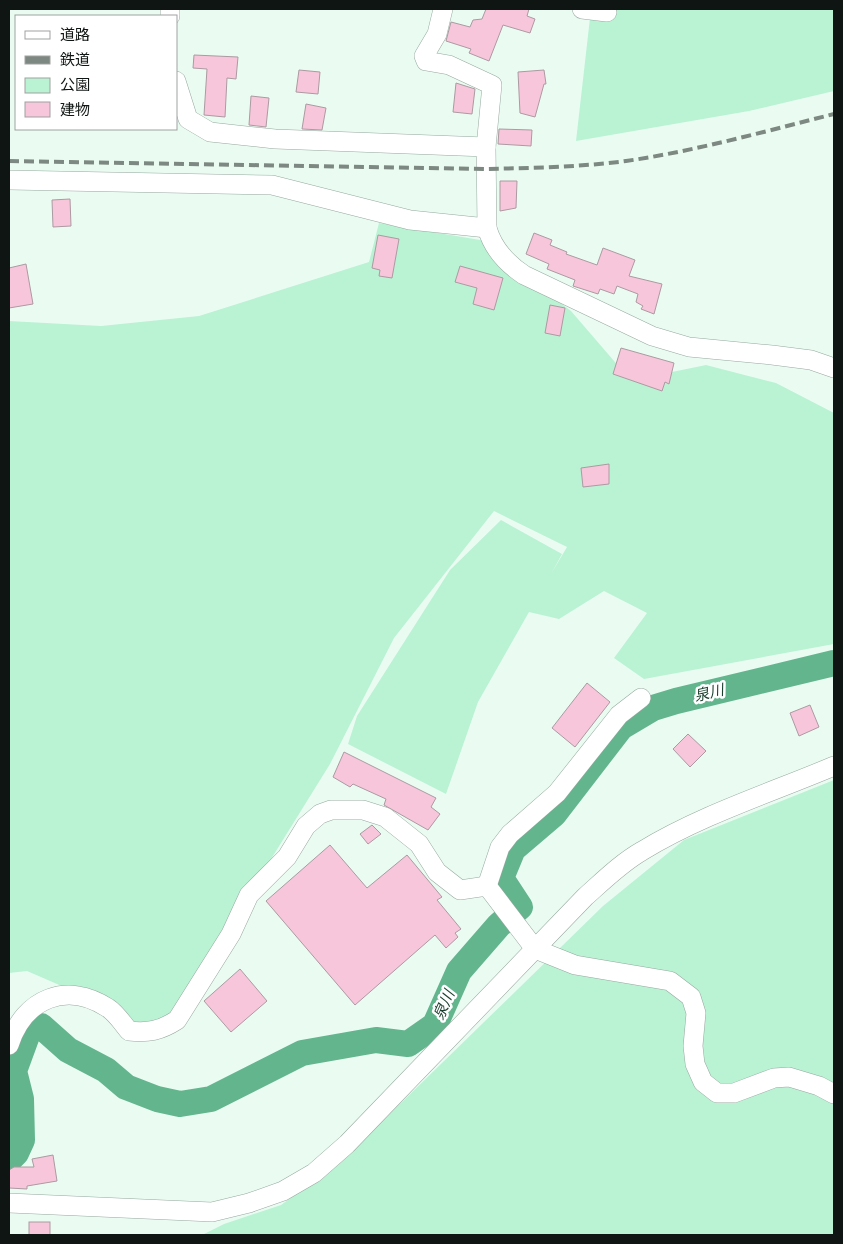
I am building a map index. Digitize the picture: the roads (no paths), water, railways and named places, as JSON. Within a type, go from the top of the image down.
[{"type":"street","points":[[443,9],[436,34],[424,56],[426,61],[449,65],[492,85],[486,147],[487,228],[496,250],[508,265],[524,275],[652,336],[689,347],[772,354],[811,360],[834,368]]},
{"type":"street","points":[[582,9],[607,12]]},
{"type":"street","points":[[178,87],[188,119],[210,132],[275,139],[486,147]]},
{"type":"street","points":[[9,180],[272,185],[410,220],[487,228]]},
{"type":"street","points":[[487,886],[500,846],[510,834],[557,793],[619,715],[640,698]]},
{"type":"street","points":[[9,1203],[212,1212],[249,1203],[282,1191],[314,1173],[347,1144],[585,897],[613,872],[640,852],[688,827],[834,766]]},
{"type":"street","points":[[9,1045],[23,1018],[40,1002],[60,994],[80,994],[110,1008],[128,1031],[149,1033],[165,1028],[176,1020],[232,934],[249,895],[287,857],[306,826],[320,814],[331,810],[363,810],[385,817],[419,844],[437,872],[460,890],[487,886]]},
{"type":"street","points":[[487,886],[536,949],[575,965],[670,981],[691,997],[696,1013],[693,1046],[695,1064],[703,1082],[717,1093],[734,1093],[774,1078],[789,1078],[819,1086],[834,1094]]},
{"type":"waterway","name":"泉川","points":[[9,1160],[16,1153],[22,1140],[21,1099],[14,1071],[29,1030],[41,1026],[68,1050],[106,1070],[126,1087],[157,1099],[180,1104],[211,1099],[302,1053],[376,1040],[408,1044],[435,1025],[459,971],[499,925],[520,907],[501,878],[513,849],[554,814],[621,727],[653,708],[676,701],[834,663]]},
{"type":"railway","points":[[9,161],[486,169],[574,166],[626,161],[678,152],[834,114]]}]
